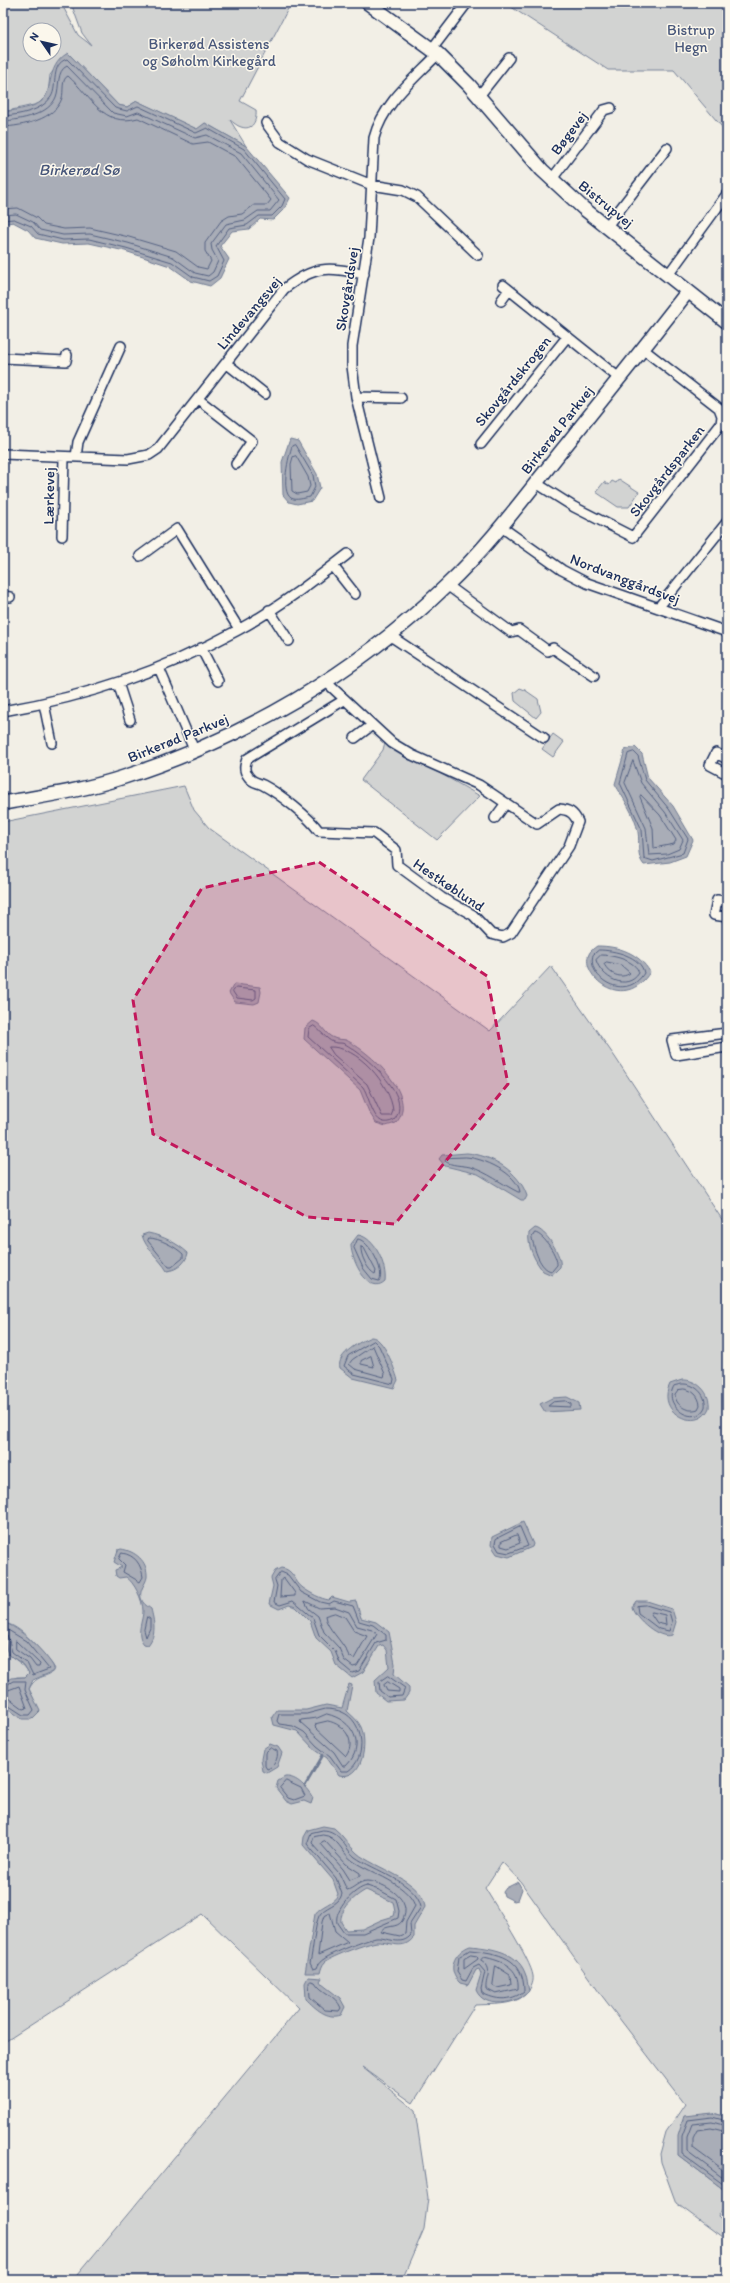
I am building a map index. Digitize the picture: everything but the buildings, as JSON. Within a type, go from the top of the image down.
[{"type":"street","name":"Bistrupvej","points":[[368,3],[435,52],[479,96],[552,179],[583,208],[727,322]]},
{"type":"street","name":"Skovgårdsvej","points":[[381,498],[356,397],[352,366],[352,346],[369,238],[374,138],[378,123],[385,109],[435,52],[467,3]]},
{"type":"street","points":[[479,96],[509,58]]},
{"type":"street","name":"Bøgevej","points":[[552,179],[604,110],[611,108]]},
{"type":"street","points":[[266,123],[280,142],[292,151],[372,185],[403,190],[417,197],[478,255]]},
{"type":"street","points":[[607,226],[667,148]]},
{"type":"street","points":[[668,275],[727,194]]},
{"type":"street","name":"Lindevangsvej","points":[[3,454],[64,458],[128,459],[149,455],[158,449],[284,289],[296,280],[320,269],[331,268],[364,274]]},
{"type":"street","name":"Skovgårdskrogen","points":[[501,301],[506,287],[619,378]]},
{"type":"street","name":"Birkerød Parkvej","points":[[3,803],[58,794],[123,778],[195,752],[277,711],[325,681],[389,636],[447,586],[500,526],[536,483],[688,291]]},
{"type":"street","name":"Skovgårdskrogen","points":[[481,444],[567,337]]},
{"type":"street","points":[[76,457],[78,442],[121,346]]},
{"type":"street","name":"Skovgårdsparken","points":[[536,483],[574,507],[633,537],[721,424],[722,416],[718,408],[643,349]]},
{"type":"street","points":[[3,358],[66,361],[67,355]]},
{"type":"street","name":"Lindevangsvej","points":[[226,363],[265,394]]},
{"type":"street","points":[[356,397],[401,398]]},
{"type":"street","points":[[198,399],[252,441],[236,464]]},
{"type":"street","name":"Lærkevej","points":[[62,536],[64,458]]},
{"type":"street","points":[[658,608],[727,522]]},
{"type":"street","name":"Nordvanggårdsvej","points":[[500,526],[562,570],[587,583],[727,632]]},
{"type":"street","points":[[140,556],[177,529],[239,629]]},
{"type":"street","points":[[3,711],[44,704],[80,695],[159,668],[239,629],[333,566],[348,554]]},
{"type":"street","points":[[333,566],[355,594]]},
{"type":"street","points":[[447,586],[510,632],[519,630],[548,651],[553,648],[594,676]]},
{"type":"street","points":[[269,610],[289,641]]},
{"type":"street","points":[[389,636],[544,738]]},
{"type":"street","points":[[201,648],[218,681]]},
{"type":"street","points":[[159,668],[195,752]]},
{"type":"street","name":"Hestkøblund","points":[[325,681],[371,726],[392,743],[412,755],[461,775],[479,785],[537,824],[559,809],[568,810],[575,815],[578,822],[569,846],[538,896],[512,933],[503,937],[491,934],[473,915],[442,898],[397,866],[396,850],[374,833],[318,831],[311,820],[263,785],[253,782],[247,775],[244,768],[247,759],[344,700]]},
{"type":"street","points":[[118,683],[130,720]]},
{"type":"street","points":[[44,704],[52,743]]},
{"type":"street","points":[[355,738],[371,726]]},
{"type":"street","points":[[727,759],[716,753],[710,765],[727,774]]},
{"type":"street","points":[[495,818],[506,803]]},
{"type":"street","points":[[727,902],[717,900],[714,915],[727,917]]},
{"type":"street","points":[[727,1033],[672,1040],[676,1054],[727,1047]]},
{"type":"highlighted area","points":[[319,862],[487,976],[508,1084],[395,1224],[307,1217],[153,1134],[133,1000],[202,888]]},
{"type":"green space","name":"Birkerød Assistens og Søholm Kirkegård","points":[[3,3],[61,3],[78,35],[91,45],[82,33],[71,3],[291,3],[240,101],[256,110],[255,121],[251,126],[245,128],[238,126],[230,120],[246,146],[205,123],[198,130],[137,101],[127,107],[118,105],[68,53],[62,60],[62,22],[22,22],[22,62],[61,62],[50,75],[48,94],[38,104],[3,112]]},
{"type":"green space","name":"Bistrup Hegn","points":[[505,3],[727,3],[727,133],[674,70],[608,70]]},
{"type":"green space","points":[[619,479],[639,492],[629,507],[618,507],[596,492],[604,482],[609,485],[612,481],[616,483]]},
{"type":"green space","points":[[520,688],[538,699],[541,712],[536,718],[515,701],[514,693]]},
{"type":"green space","points":[[553,734],[564,742],[553,757],[542,749]]},
{"type":"green space","points":[[385,742],[480,796],[437,840],[361,780],[383,750]]},
{"type":"green space","points":[[184,786],[194,810],[209,828],[490,1031],[551,966],[615,1057],[727,1227],[727,2117],[713,2113],[678,2155],[727,2192],[727,2200],[718,2217],[727,2226],[727,2234],[722,2237],[676,2203],[661,2162],[660,2154],[666,2132],[685,2104],[599,1992],[520,1881],[502,1862],[485,1888],[520,1946],[531,1968],[533,1979],[528,1991],[520,1999],[508,2003],[475,2005],[413,2103],[362,2067],[415,2110],[428,2198],[424,2229],[402,2280],[73,2280],[299,2008],[202,1914],[3,2043],[3,1705],[12,1711],[33,1698],[29,1689],[32,1684],[39,1678],[49,1674],[55,1669],[24,1633],[17,1628],[3,1623],[3,822]]},
{"type":"green space","points":[[3,1635],[8,1654],[24,1666],[29,1673],[25,1677],[17,1677],[3,1683]]},
{"type":"water","name":"Birkerød Sø","points":[[68,53],[118,105],[127,107],[137,101],[197,129],[205,123],[246,146],[290,198],[285,208],[273,220],[260,219],[249,229],[232,231],[220,246],[229,259],[220,278],[210,286],[191,281],[170,266],[125,251],[89,243],[62,244],[35,238],[28,230],[13,222],[3,224],[3,112],[29,107],[43,100],[49,88],[55,66],[58,62],[62,62],[62,58]]},
{"type":"water","points":[[290,439],[298,441],[317,474],[320,488],[312,501],[297,504],[289,502],[283,495],[282,462]]},
{"type":"water","points":[[635,747],[642,754],[648,778],[673,806],[693,840],[686,856],[670,862],[644,865],[640,858],[639,836],[634,819],[615,784],[625,750]]},
{"type":"water","points":[[597,946],[613,947],[628,952],[640,960],[650,972],[640,984],[628,990],[617,990],[606,987],[597,980],[591,972],[588,963],[590,953]]},
{"type":"water","points":[[234,984],[260,987],[261,992],[259,1002],[254,1004],[235,1002],[229,993]]},
{"type":"water","points":[[313,1021],[319,1024],[331,1037],[346,1040],[356,1046],[378,1064],[389,1076],[397,1088],[402,1100],[402,1112],[396,1123],[386,1126],[376,1123],[369,1112],[360,1090],[304,1039],[305,1028]]},
{"type":"water","points":[[467,1153],[485,1157],[511,1172],[523,1187],[527,1196],[525,1200],[521,1200],[478,1174],[445,1166],[439,1159],[442,1155]]},
{"type":"water","points":[[535,1228],[544,1233],[559,1256],[560,1267],[552,1275],[543,1271],[532,1253],[529,1243],[529,1233]]},
{"type":"water","points":[[148,1233],[170,1240],[188,1253],[183,1263],[178,1268],[167,1271],[149,1249],[144,1240],[142,1235]]},
{"type":"water","points":[[358,1235],[364,1237],[375,1246],[382,1260],[385,1281],[379,1285],[372,1284],[367,1280],[357,1266],[351,1250],[351,1244]]},
{"type":"water","points":[[371,1337],[376,1338],[380,1342],[388,1354],[398,1380],[394,1388],[353,1378],[340,1368],[340,1363],[345,1353]]},
{"type":"water","points":[[682,1380],[688,1380],[698,1384],[708,1397],[709,1408],[704,1415],[697,1419],[680,1417],[668,1404],[667,1395],[670,1384]]},
{"type":"water","points":[[567,1397],[579,1403],[580,1410],[545,1412],[540,1404],[552,1398]]},
{"type":"water","points":[[523,1522],[533,1544],[532,1547],[509,1557],[497,1554],[491,1545],[492,1537]]},
{"type":"water","points":[[121,1549],[131,1552],[140,1558],[147,1571],[147,1577],[141,1592],[141,1598],[151,1609],[153,1618],[154,1632],[148,1645],[144,1644],[140,1636],[143,1607],[138,1592],[129,1579],[126,1577],[119,1578],[116,1576],[115,1570],[122,1567],[114,1562],[118,1550]]},
{"type":"water","points":[[281,1568],[289,1571],[303,1588],[312,1594],[329,1600],[332,1597],[349,1602],[356,1601],[361,1618],[376,1622],[389,1632],[395,1664],[394,1674],[409,1687],[409,1693],[404,1700],[386,1701],[376,1693],[375,1680],[389,1667],[387,1650],[383,1645],[379,1646],[363,1672],[352,1678],[336,1665],[331,1652],[316,1638],[310,1621],[296,1607],[289,1605],[279,1609],[269,1604],[273,1586],[271,1578],[275,1571]]},
{"type":"water","points":[[636,1601],[647,1601],[672,1609],[676,1622],[672,1635],[667,1636],[661,1634],[648,1627],[634,1612],[632,1607]]},
{"type":"water","points":[[3,1623],[16,1629],[32,1641],[51,1662],[54,1668],[52,1672],[33,1680],[29,1689],[40,1711],[32,1719],[22,1719],[3,1705],[3,1683],[11,1678],[25,1677],[29,1673],[24,1665],[8,1654],[3,1635]]},
{"type":"water","points":[[349,1684],[352,1685],[347,1711],[357,1720],[360,1725],[364,1742],[362,1759],[358,1767],[354,1772],[347,1775],[339,1775],[327,1758],[314,1749],[297,1731],[274,1725],[272,1717],[277,1710],[306,1710],[326,1705],[342,1708]]},
{"type":"water","points":[[270,1744],[278,1747],[282,1753],[277,1767],[267,1773],[263,1771],[261,1759],[263,1749]]},
{"type":"water","points":[[285,1777],[294,1778],[308,1790],[313,1798],[311,1804],[304,1801],[292,1804],[286,1801],[276,1788],[278,1781]]},
{"type":"water","points":[[323,1826],[334,1828],[357,1853],[365,1859],[397,1876],[416,1889],[422,1898],[425,1907],[414,1926],[414,1937],[410,1941],[401,1945],[377,1942],[366,1945],[329,1959],[323,1964],[320,1973],[305,1973],[315,1914],[321,1908],[334,1900],[338,1894],[333,1880],[303,1845],[304,1837],[308,1830]],"holes":[[[366,1890],[393,1902],[395,1912],[394,1916],[362,1929],[346,1930],[341,1922],[341,1917],[345,1908],[353,1899]]]},
{"type":"water","points":[[518,1882],[522,1889],[518,1900],[514,1901],[504,1896],[503,1892],[506,1888]]},
{"type":"water","points":[[470,1946],[502,1952],[516,1960],[526,1975],[529,1991],[524,1996],[510,2002],[493,2003],[486,2000],[480,1996],[476,1990],[481,1974],[479,1969],[476,1970],[468,1985],[460,1983],[453,1973],[454,1962],[460,1952]]},
{"type":"water","points":[[308,1977],[322,1978],[320,1981],[322,1984],[340,1998],[345,2007],[341,2015],[326,2015],[306,1999],[305,1983]]},
{"type":"water","points":[[713,2113],[727,2117],[727,2192],[678,2155],[678,2135],[684,2116]]},
{"type":"waterway","points":[[305,1786],[323,1755]]}]
